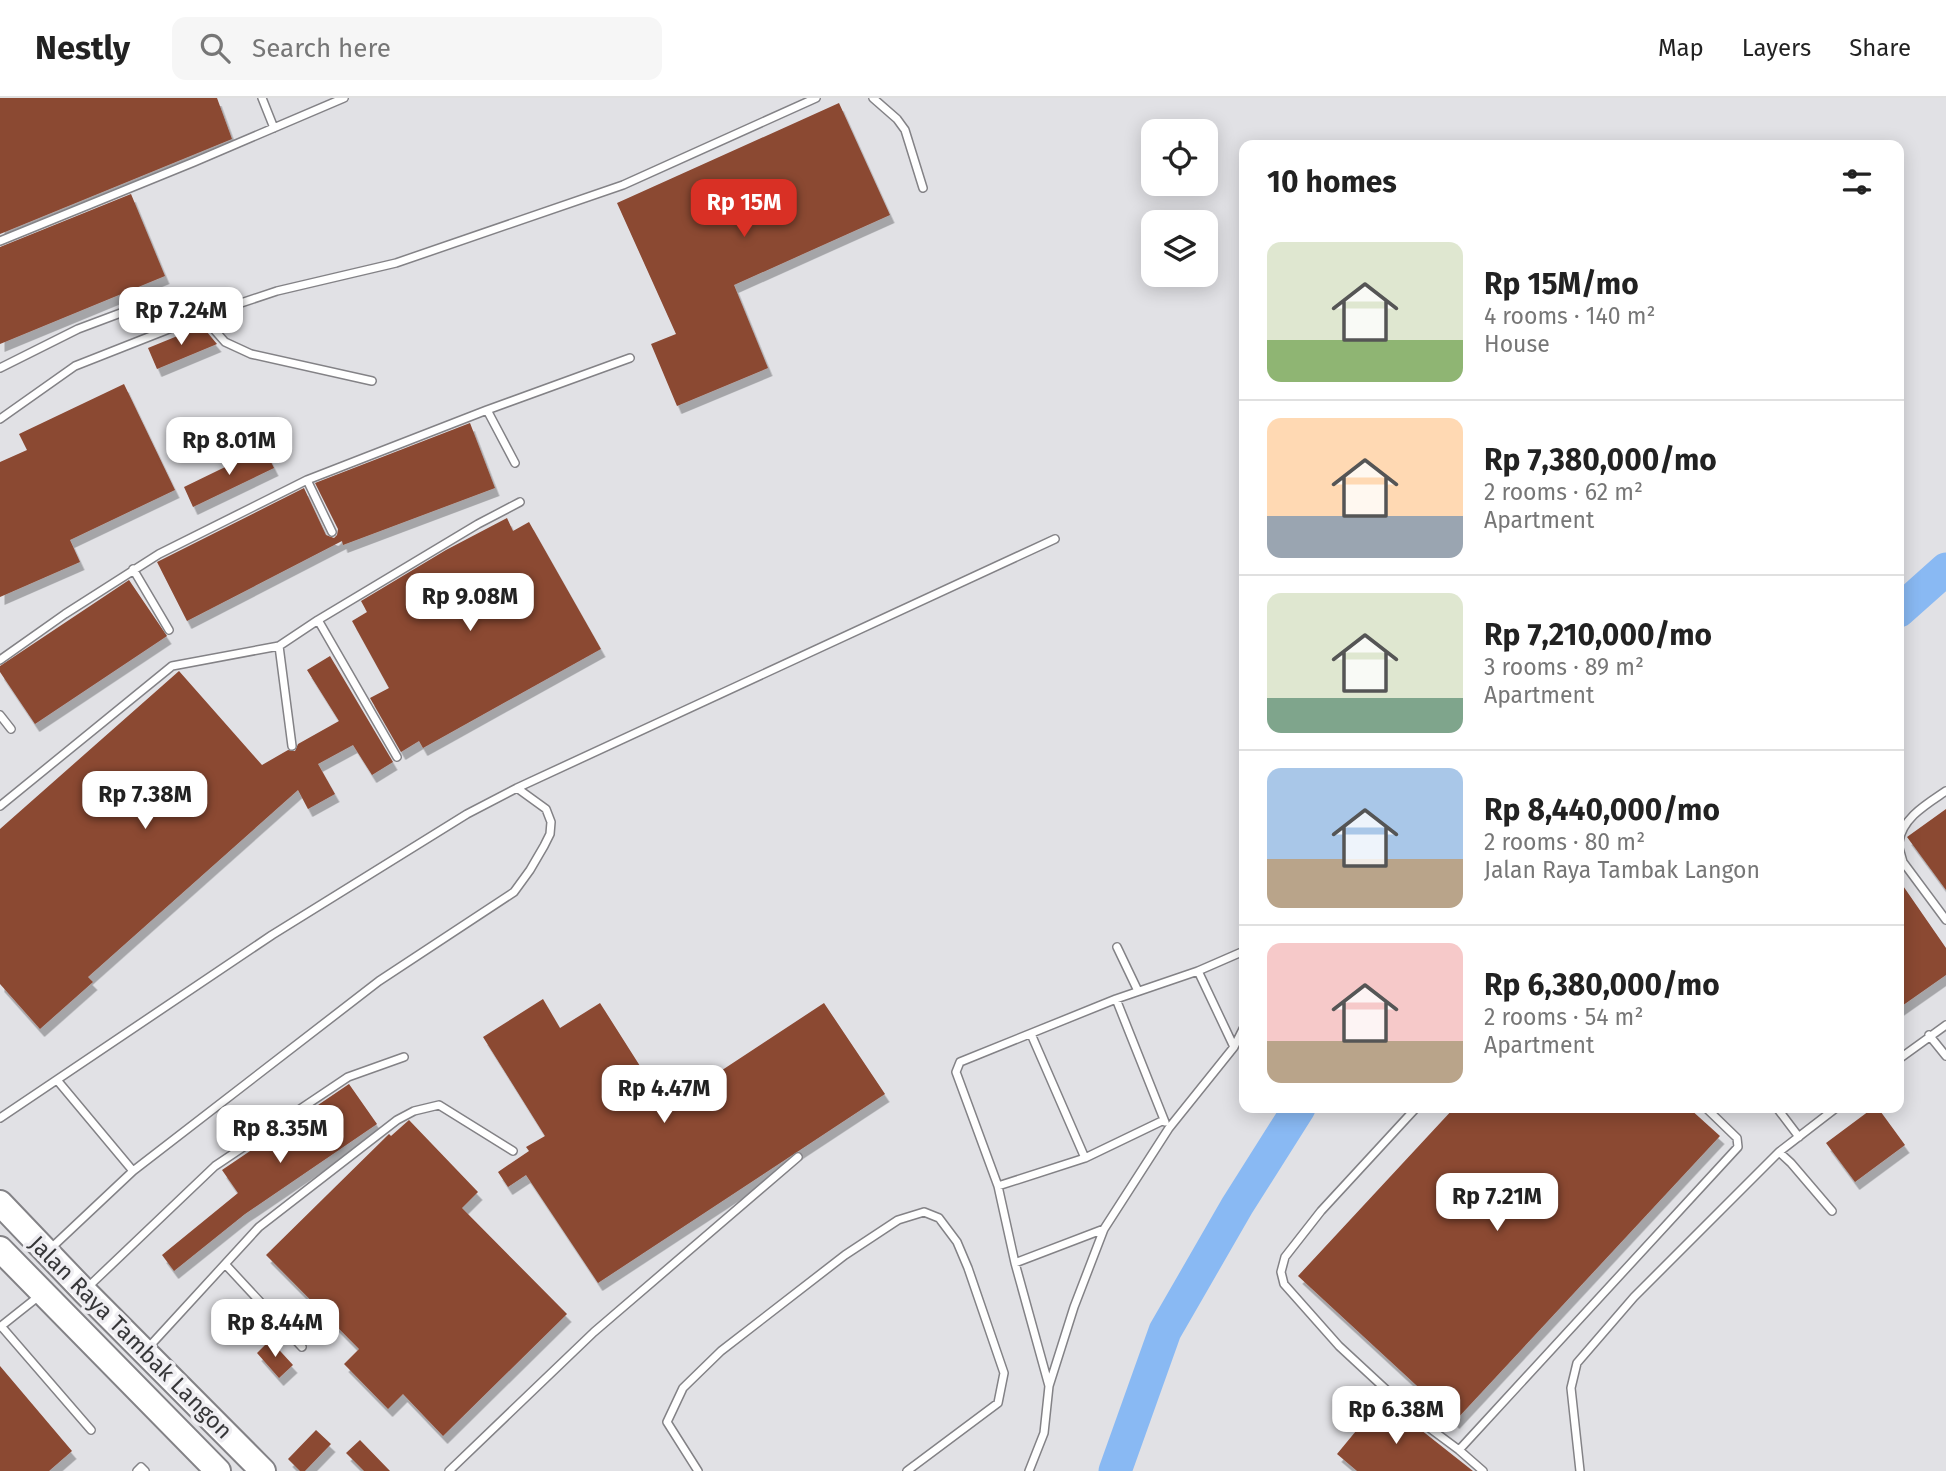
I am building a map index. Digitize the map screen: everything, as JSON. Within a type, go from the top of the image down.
[{"type":"highway","name":"Jalan Raya Tambak Langon","points":[[0,1203],[263,1471]]},
{"type":"highway","points":[[0,1249],[218,1471]]},
{"type":"lane","points":[[262,98],[274,128]]},
{"type":"lane","points":[[0,241],[344,98]]},
{"type":"lane","points":[[0,419],[75,366],[202,316],[277,291],[396,263],[623,185],[816,98]]},
{"type":"lane","points":[[873,98],[897,119],[905,130],[923,188]]},
{"type":"lane","points":[[0,368],[78,329],[158,299]]},
{"type":"lane","points":[[202,316],[225,342],[251,354],[372,381]]},
{"type":"lane","points":[[0,660],[133,569],[307,480],[630,358]]},
{"type":"lane","points":[[487,410],[514,463]]},
{"type":"lane","points":[[307,480],[332,531]]},
{"type":"lane","points":[[0,806],[172,666],[279,646],[478,524],[520,502]]},
{"type":"lane","points":[[0,1118],[272,935],[467,814],[1055,539]]},
{"type":"lane","points":[[133,569],[169,630]]},
{"type":"lane","points":[[318,620],[397,757]]},
{"type":"lane","points":[[279,646],[292,746]]},
{"type":"lane","points":[[0,715],[11,729]]},
{"type":"lane","points":[[47,1252],[133,1171],[379,981],[514,892],[544,846],[550,834],[551,822],[546,809],[517,789]]},
{"type":"lane","points":[[1904,827],[1946,791]]},
{"type":"lane","points":[[1904,863],[1946,920]]},
{"type":"lane","points":[[1117,947],[1138,991]]},
{"type":"lane","points":[[1049,1386],[1015,1263],[998,1186],[956,1072],[957,1066],[960,1062],[1116,999],[1198,971],[1239,953]]},
{"type":"lane","points":[[1198,971],[1234,1047]]},
{"type":"lane","points":[[1116,999],[1169,1128]]},
{"type":"lane","points":[[1904,1055],[1946,1025]]},
{"type":"lane","points":[[1031,1034],[1085,1158]]},
{"type":"lane","points":[[1929,1035],[1946,1056]]},
{"type":"lane","points":[[1029,1471],[1044,1433],[1049,1386],[1074,1307],[1104,1229],[1169,1128],[1234,1047],[1239,1037]]},
{"type":"lane","points":[[84,1291],[215,1166],[348,1077],[404,1057]]},
{"type":"lane","points":[[57,1080],[133,1171]]},
{"type":"lane","points":[[145,1352],[259,1227],[397,1120],[414,1111],[439,1105],[513,1151]]},
{"type":"lane","points":[[1411,1113],[1314,1220],[1285,1256],[1281,1278],[1339,1346],[1382,1388],[1483,1471]]},
{"type":"lane","points":[[1459,1450],[1738,1147],[1737,1138],[1711,1113]]},
{"type":"lane","points":[[1781,1113],[1799,1137]]},
{"type":"lane","points":[[1580,1471],[1571,1388],[1577,1363],[1634,1297],[1779,1152],[1830,1113]]},
{"type":"lane","points":[[998,1186],[1085,1158],[1164,1120]]},
{"type":"lane","points":[[1779,1152],[1832,1211]]},
{"type":"lane","points":[[449,1471],[594,1332],[798,1157]]},
{"type":"lane","points":[[698,1471],[667,1422],[683,1388],[721,1351],[845,1255],[898,1220],[924,1212],[939,1218],[957,1242],[1004,1373],[998,1403],[907,1471]]},
{"type":"lane","points":[[1015,1263],[1104,1229]]},
{"type":"lane","points":[[225,1264],[302,1347]]},
{"type":"lane","points":[[42,1293],[1,1326],[91,1430]]},
{"type":"lane","points":[[137,1471],[141,1467],[145,1471]]},
{"type":"building","points":[[0,98],[217,98],[232,139],[0,234]]},
{"type":"building","points":[[839,103],[890,215],[734,285],[768,368],[677,406],[651,344],[676,334],[617,203]]},
{"type":"building","points":[[131,194],[165,276],[0,344],[0,247]]},
{"type":"building","points":[[202,326],[217,344],[157,369],[148,348]]},
{"type":"building","points":[[124,384],[175,490],[70,540],[80,562],[0,597],[0,462],[27,450],[19,434]]},
{"type":"building","points":[[470,423],[495,488],[343,545],[342,541],[187,621],[157,562],[304,488],[326,535],[334,538],[338,529],[315,483]]},
{"type":"building","points":[[264,448],[274,468],[193,507],[184,487]]},
{"type":"building","points":[[507,518],[513,531],[529,522],[601,649],[423,748],[419,741],[401,752],[370,698],[389,688],[352,621],[367,612],[361,601],[446,550]]},
{"type":"building","points":[[129,580],[167,636],[35,724],[0,672],[0,666]]},
{"type":"building","points":[[330,656],[393,762],[372,775],[353,745],[318,764],[335,794],[308,809],[298,790],[88,977],[93,982],[40,1029],[0,984],[0,829],[179,671],[262,765],[288,750],[295,751],[298,744],[339,721],[307,670]]},
{"type":"building","points":[[1946,809],[1946,890],[1907,837]]},
{"type":"building","points":[[1904,887],[1946,948],[1946,975],[1904,1004]]},
{"type":"building","points":[[543,999],[560,1028],[600,1003],[666,1107],[824,1003],[885,1094],[598,1283],[526,1175],[508,1187],[498,1172],[529,1151],[526,1147],[545,1136],[483,1037]]},
{"type":"building","points":[[349,1084],[377,1124],[245,1214],[174,1271],[162,1255],[238,1193],[222,1170]]},
{"type":"building","points":[[1449,1113],[1695,1113],[1720,1136],[1455,1421],[1298,1276]]},
{"type":"building","points":[[1866,1113],[1882,1113],[1905,1145],[1855,1182],[1826,1143]]},
{"type":"building","points":[[409,1120],[478,1192],[462,1208],[567,1314],[443,1436],[403,1394],[388,1409],[344,1364],[359,1349],[266,1255],[389,1134],[391,1136]]},
{"type":"building","points":[[270,1340],[293,1365],[279,1378],[257,1353]]},
{"type":"building","points":[[0,1366],[72,1451],[49,1471],[0,1471]]},
{"type":"building","points":[[1384,1397],[1473,1471],[1357,1471],[1337,1454]]},
{"type":"building","points":[[316,1430],[331,1444],[305,1471],[300,1471],[288,1459]]},
{"type":"building","points":[[360,1440],[390,1471],[364,1471],[346,1453]]},
{"type":"waterway","points":[[1904,607],[1946,569]]},
{"type":"waterway","points":[[1115,1471],[1165,1331],[1237,1206],[1296,1113]]}]
